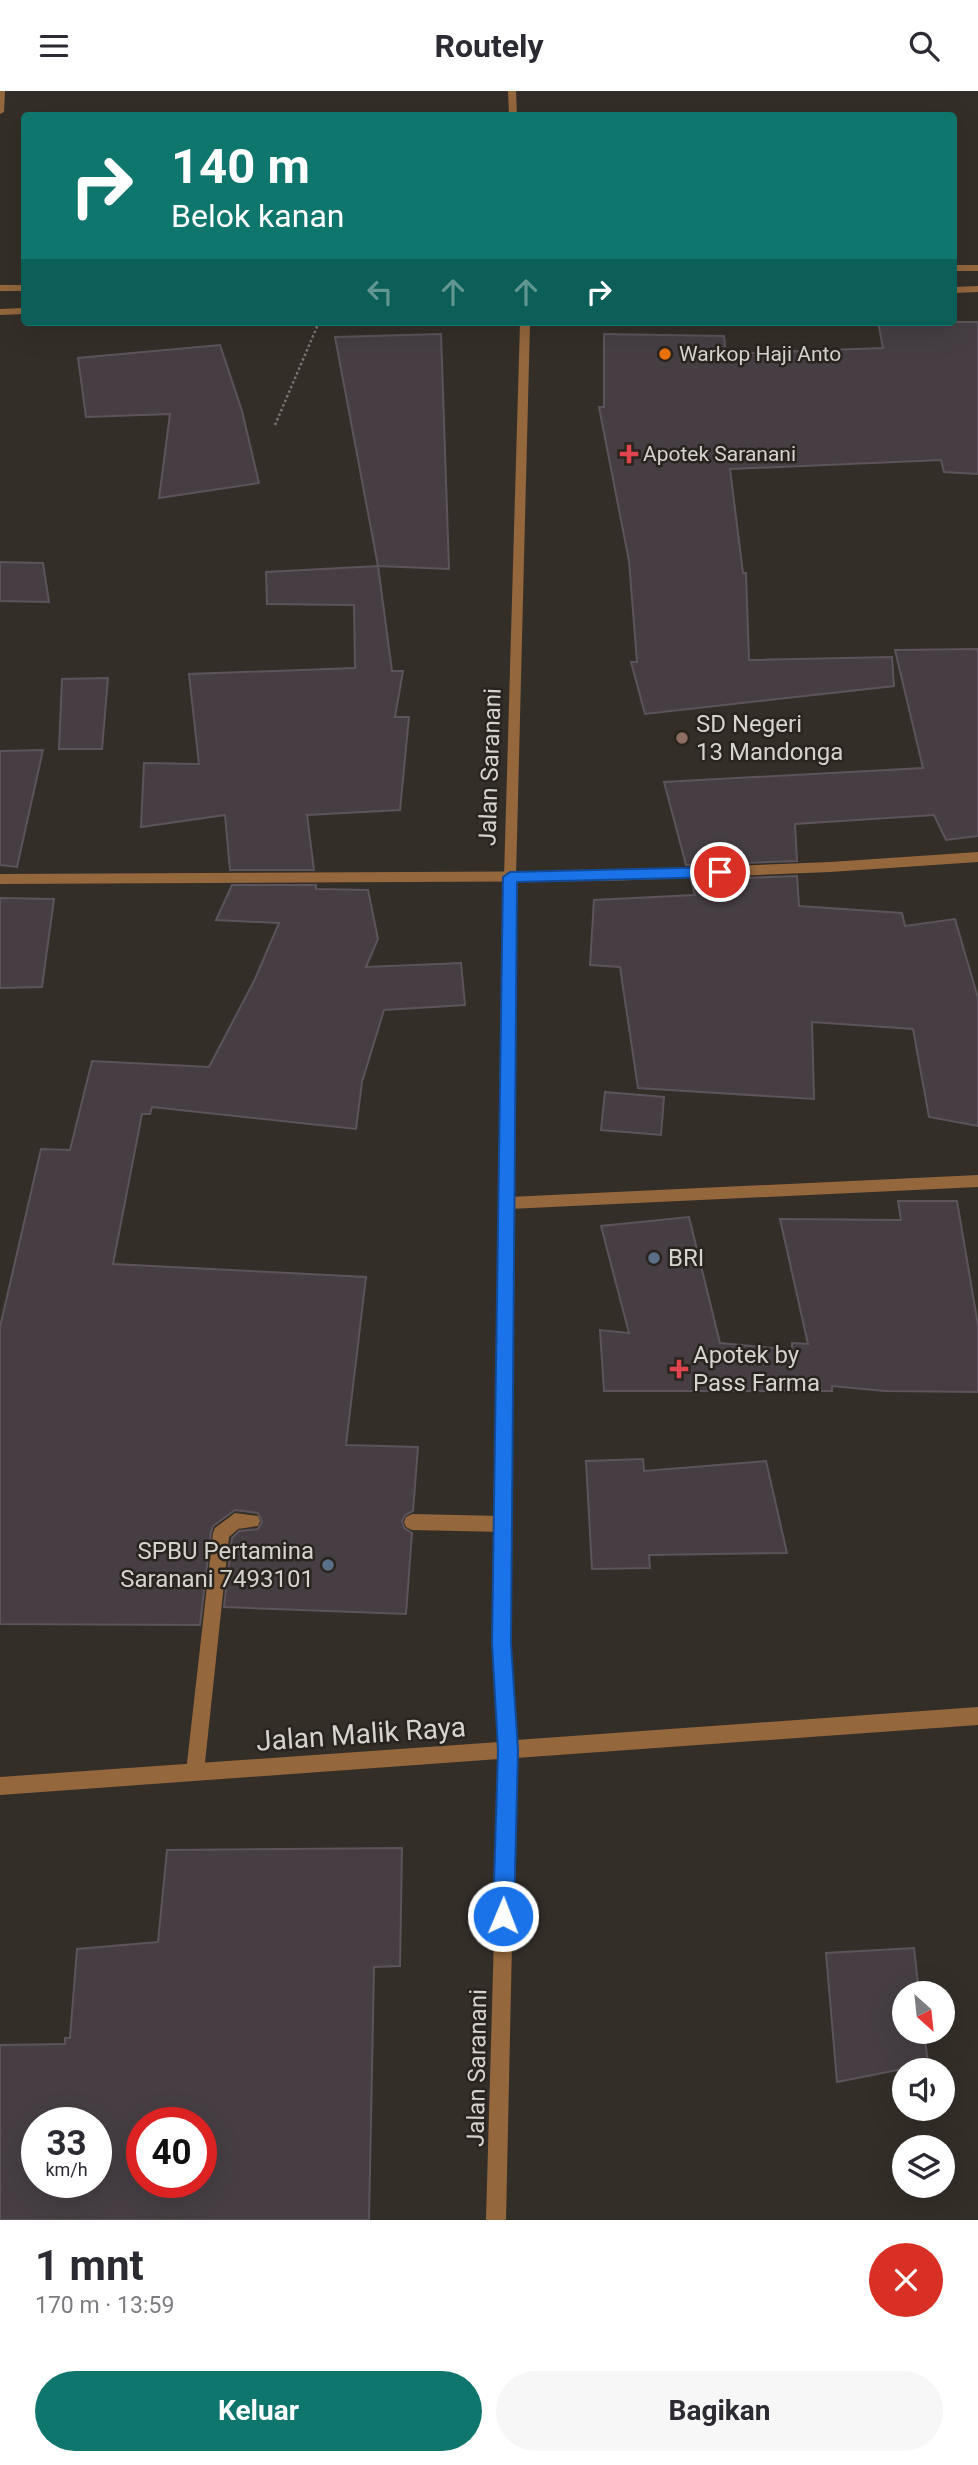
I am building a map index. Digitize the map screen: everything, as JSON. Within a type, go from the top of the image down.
[{"type":"street","points":[[0,112],[1,91]]},
{"type":"street","points":[[512,91],[513,112]]},
{"type":"street","points":[[957,268],[978,268]]},
{"type":"street","points":[[0,288],[21,288]]},
{"type":"street","points":[[957,290],[978,289]]},
{"type":"street","points":[[0,312],[21,311]]},
{"type":"street","name":"Jalan Saranani","points":[[496,2220],[508,1750],[502,1643],[509,1203],[510,877],[525,326]]},
{"type":"street","points":[[0,879],[510,877],[803,869],[978,857]]},
{"type":"street","points":[[509,1203],[978,1181]]},
{"type":"street","points":[[195,1772],[221,1533],[235,1521],[253,1521]]},
{"type":"street","points":[[412,1522],[503,1524]]},
{"type":"street","name":"Jalan Malik Raya","points":[[0,1786],[978,1716]]},
{"type":"path","points":[[275,425],[317,326]]},
{"type":"building","points":[[957,322],[978,322],[978,474],[944,472],[941,460],[730,469],[743,573],[746,573],[749,660],[892,657],[894,686],[645,714],[631,662],[637,662],[629,561],[599,407],[604,407],[604,334],[724,336],[726,354],[883,348],[879,326],[957,326]]},
{"type":"building","points":[[441,334],[449,569],[378,566],[335,337]]},
{"type":"building","points":[[220,345],[242,411],[259,483],[159,498],[170,414],[86,417],[78,358]]},
{"type":"building","points":[[0,562],[43,563],[49,602],[0,601]]},
{"type":"building","points":[[378,566],[392,671],[403,671],[395,717],[409,717],[400,810],[307,815],[314,870],[230,870],[225,815],[141,827],[144,763],[199,764],[189,674],[355,668],[354,605],[267,604],[266,572]]},
{"type":"building","points":[[978,649],[978,836],[946,840],[934,815],[795,824],[797,861],[686,865],[664,782],[923,768],[895,650]]},
{"type":"building","points":[[108,678],[102,749],[59,749],[62,679]]},
{"type":"building","points":[[43,750],[17,867],[0,865],[0,751]]},
{"type":"building","points":[[797,876],[799,906],[902,913],[905,926],[955,919],[978,998],[978,1126],[929,1117],[913,1029],[812,1022],[814,1099],[638,1088],[620,967],[590,965],[594,900],[695,895],[691,880]]},
{"type":"building","points":[[232,885],[316,885],[316,889],[368,890],[378,939],[366,967],[461,963],[465,1005],[384,1010],[362,1082],[356,1129],[152,1107],[150,1114],[142,1114],[113,1264],[366,1277],[346,1445],[418,1447],[413,1511],[405,1515],[402,1521],[404,1528],[412,1533],[406,1614],[224,1607],[232,1538],[239,1531],[258,1529],[262,1522],[258,1513],[235,1510],[213,1526],[211,1532],[200,1625],[0,1624],[0,1327],[41,1149],[70,1150],[92,1061],[209,1067],[255,979],[279,923],[216,920]]},
{"type":"building","points":[[0,898],[54,899],[42,987],[0,988]]},
{"type":"building","points":[[605,1092],[664,1097],[661,1135],[601,1130]]},
{"type":"building","points":[[898,1201],[957,1201],[978,1325],[978,1392],[885,1391],[832,1386],[832,1391],[604,1391],[600,1330],[629,1333],[601,1226],[689,1217],[720,1343],[792,1350],[792,1343],[808,1344],[780,1219],[901,1220]]},
{"type":"building","points":[[643,1459],[644,1471],[766,1461],[787,1553],[649,1555],[650,1568],[592,1569],[586,1461]]},
{"type":"building","points":[[402,1848],[400,1966],[374,1967],[369,2220],[0,2220],[0,2045],[65,2044],[65,2038],[70,2038],[77,1949],[158,1942],[167,1850]]},
{"type":"building","points":[[914,1948],[918,1981],[892,1981],[892,2044],[926,2044],[927,2058],[892,2058],[892,2071],[837,2082],[826,1953]]},
{"type":"place","name":"Warkop Haji Anto","points":[[665,354]]},
{"type":"place","name":"Apotek Saranani","points":[[629,454]]},
{"type":"place","name":"SD Negeri 13 Mandonga","points":[[682,738]]},
{"type":"place","name":"BRI","points":[[654,1258]]},
{"type":"place","name":"Apotek by Pass Farma","points":[[679,1369]]},
{"type":"place","name":"SPBU Pertamina Saranani 7493101","points":[[328,1565]]},
{"type":"route","points":[[503,1916],[508,1750],[502,1643],[509,1203],[510,877],[720,872]]}]
